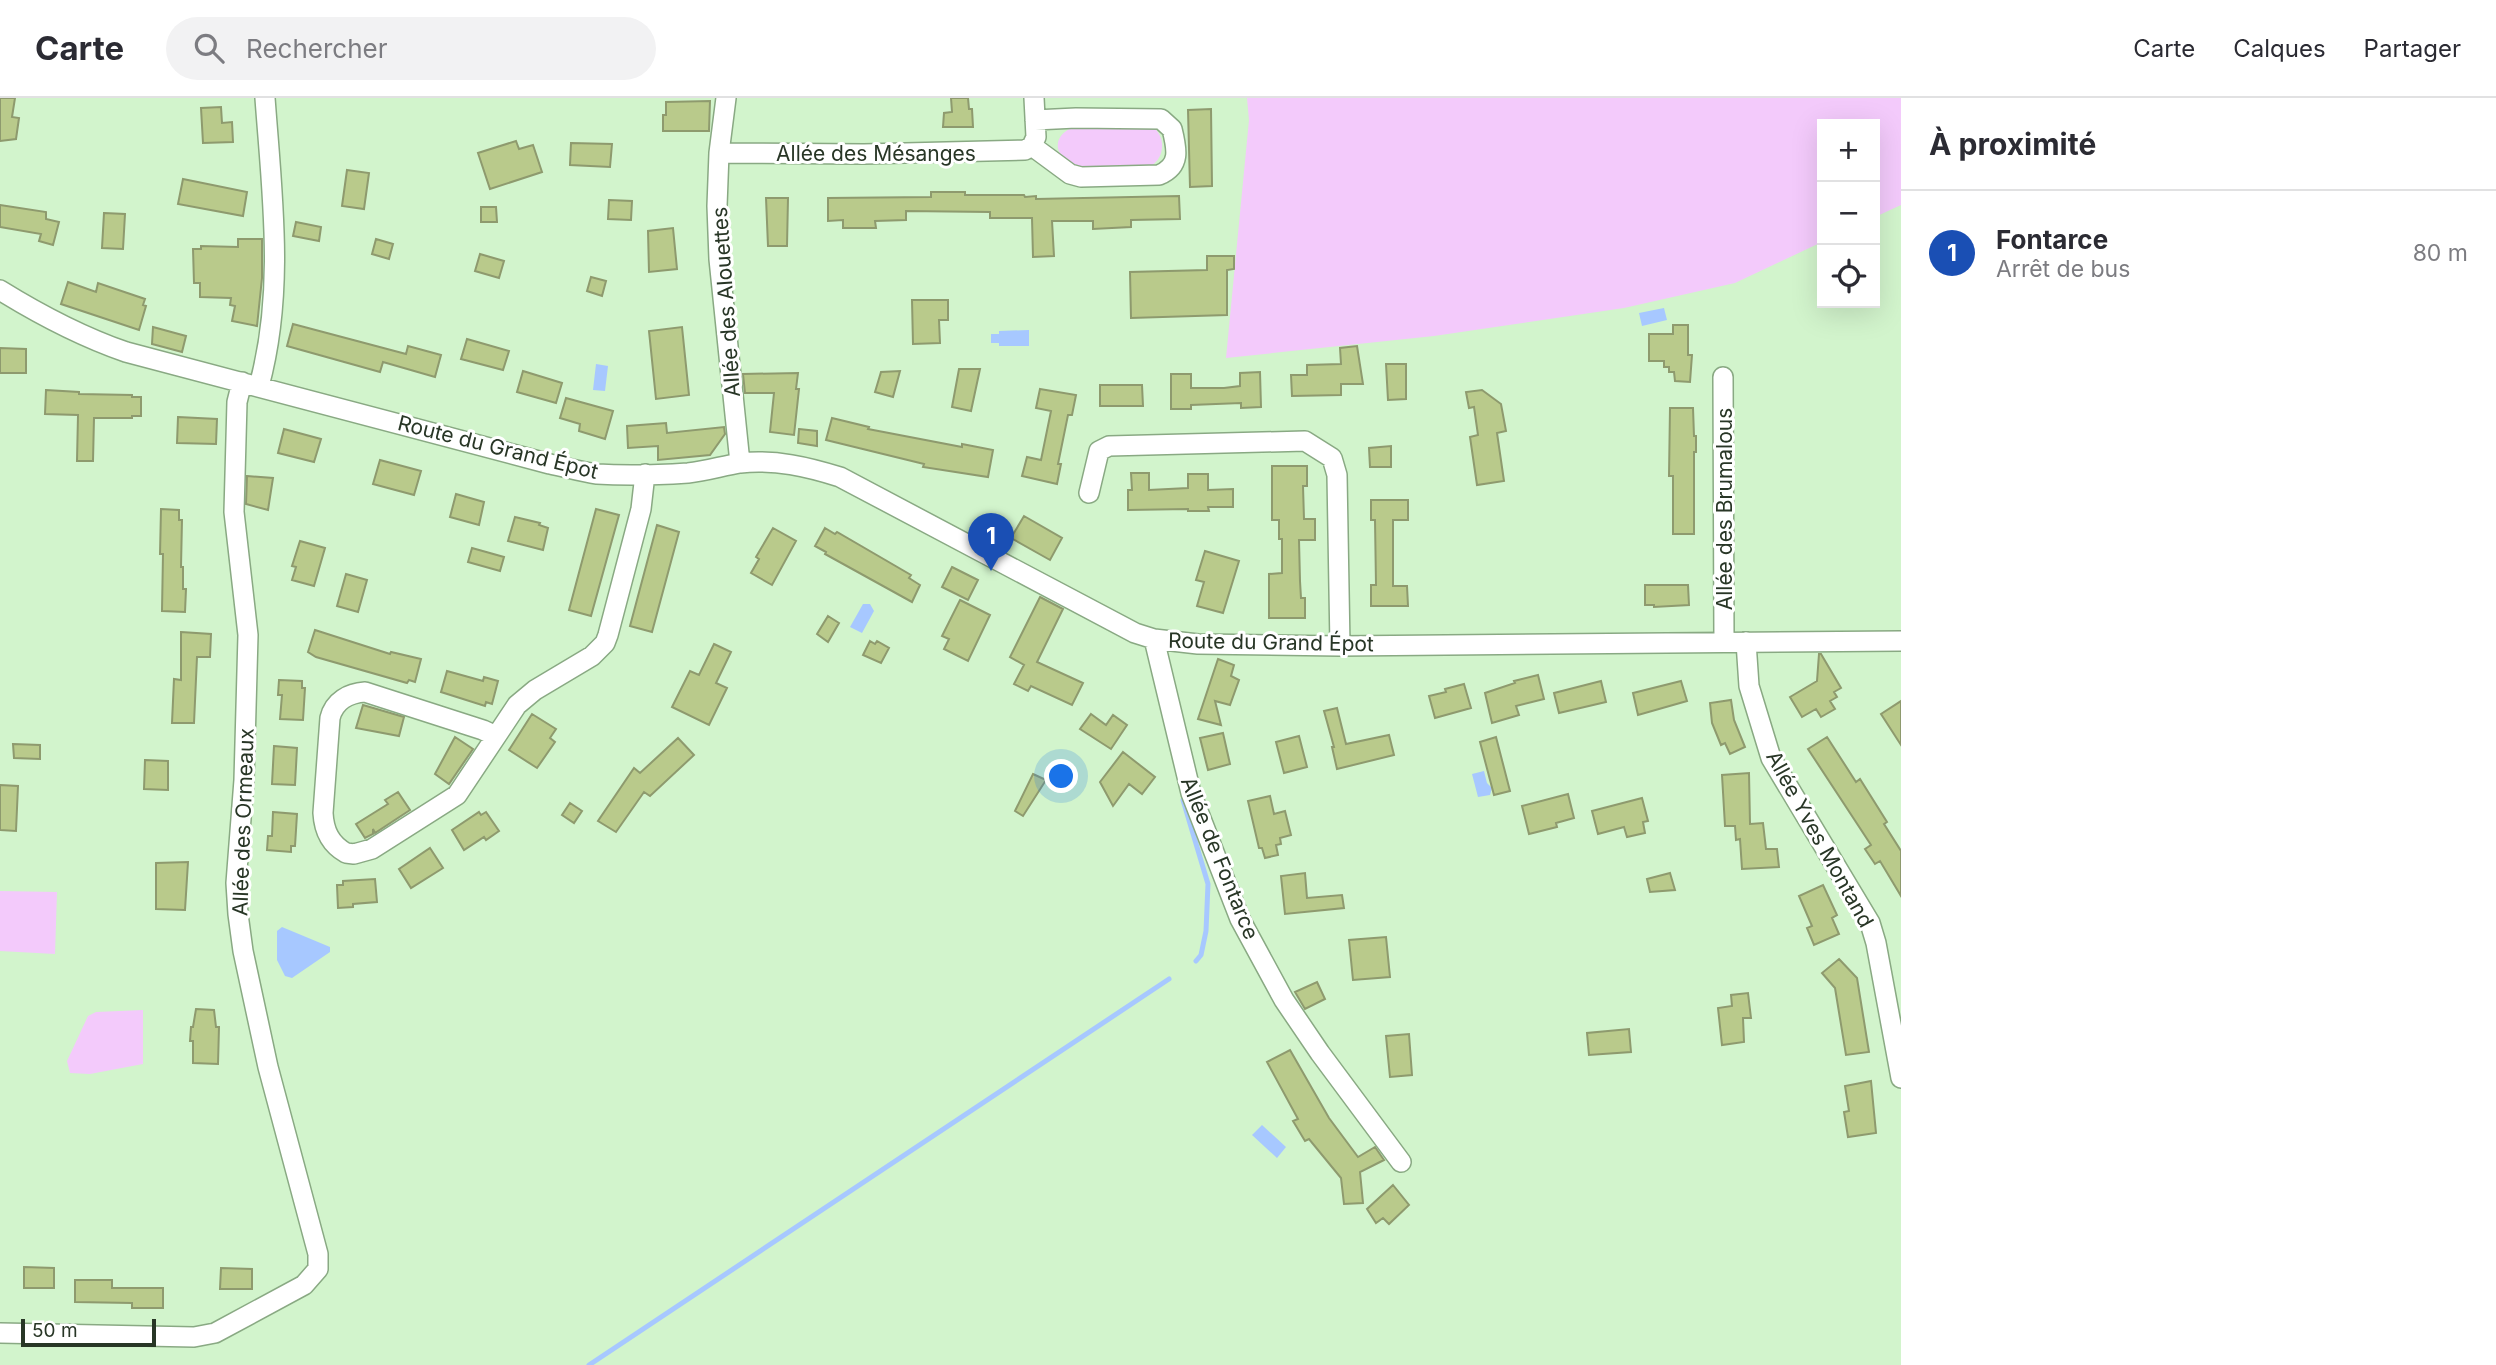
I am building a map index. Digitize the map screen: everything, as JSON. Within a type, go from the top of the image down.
[{"type":"street","name":"Allée des Ormeaux","points":[[0,1333],[194,1337],[215,1333],[304,1285],[318,1269],[318,1254],[268,1068],[243,951],[236,883],[244,780],[248,635],[234,512],[237,402],[250,384],[276,284],[265,98]]},
{"type":"street","name":"Allée des Alouettes","points":[[726,98],[719,153],[719,259],[740,463]]},
{"type":"street","points":[[1034,98],[1035,137],[1032,146],[1070,174],[1081,177],[1159,175],[1169,171],[1175,159],[1172,129],[1161,119],[1035,120]]},
{"type":"street","name":"Allée des Mésanges","points":[[719,153],[1013,151],[1032,146]]},
{"type":"street","name":"Route du Grand Épot","points":[[0,290],[44,318],[88,339],[126,352],[550,464],[596,474],[714,470],[740,463],[810,467],[840,477],[1135,633],[1154,639],[1198,643],[1340,646],[1901,641]]},
{"type":"street","name":"Allée des Brumalous","points":[[1723,377],[1724,642]]},
{"type":"street","points":[[1089,493],[1099,451],[1109,446],[1305,441],[1332,458],[1337,475],[1340,646]]},
{"type":"street","points":[[496,736],[365,692],[350,695],[336,705],[330,718],[323,813],[327,834],[334,845],[346,853],[354,854],[372,849],[457,795],[524,698],[592,656],[605,643],[641,509],[645,474]]},
{"type":"street","name":"Allée de Fontarce","points":[[1154,639],[1191,793],[1240,919],[1284,1000],[1401,1162]]},
{"type":"street","name":"Allée Yves Montand","points":[[1746,642],[1749,686],[1771,758],[1870,923],[1901,1078]]},
{"type":"shaded area","points":[[1247,98],[1901,98],[1901,205],[1880,215],[1880,119],[1817,119],[1817,244],[1735,283],[1624,308],[1434,336],[1226,358],[1249,120]]},
{"type":"shaded area","points":[[1080,125],[1155,128],[1161,140],[1161,153],[1152,165],[1139,170],[1082,171],[1065,160],[1058,148],[1060,137]]},
{"type":"shaded area","points":[[0,891],[57,892],[55,954],[0,951]]},
{"type":"shaded area","points":[[143,1010],[143,1064],[90,1074],[70,1073],[67,1061],[88,1016],[96,1012]]},
{"type":"water","points":[[1664,308],[1667,320],[1642,326],[1639,313]]},
{"type":"water","points":[[1029,330],[1029,346],[999,346],[999,343],[991,343],[991,334],[999,334],[999,331]]},
{"type":"water","points":[[596,364],[608,366],[605,391],[593,390]]},
{"type":"water","points":[[863,604],[870,604],[874,611],[862,633],[850,627]]},
{"type":"water","points":[[1484,771],[1487,783],[1492,788],[1490,795],[1478,797],[1472,774]]},
{"type":"water","points":[[282,927],[330,947],[330,952],[292,978],[285,976],[277,960],[277,931]]},
{"type":"water","points":[[1262,1125],[1286,1147],[1277,1158],[1252,1135]]},
{"type":"building","points":[[0,98],[15,98],[12,117],[19,118],[16,139],[0,141]]},
{"type":"building","points":[[951,98],[968,98],[973,127],[943,127],[944,113],[952,112]]},
{"type":"building","points":[[710,101],[709,131],[663,131],[666,102]]},
{"type":"building","points":[[221,107],[222,123],[232,122],[233,142],[203,143],[201,108]]},
{"type":"building","points":[[1211,109],[1212,186],[1190,187],[1188,110]]},
{"type":"building","points":[[516,141],[519,149],[533,145],[542,172],[490,189],[478,153]]},
{"type":"building","points":[[571,143],[612,144],[610,167],[570,165]]},
{"type":"building","points":[[347,170],[369,173],[364,209],[342,206]]},
{"type":"building","points":[[183,179],[247,192],[243,216],[178,204]]},
{"type":"building","points":[[931,192],[1024,195],[1036,196],[1036,199],[1179,196],[1180,219],[1131,220],[1131,227],[1093,229],[1093,221],[1052,221],[1054,256],[1033,257],[1032,218],[990,218],[990,212],[906,211],[906,220],[875,221],[876,228],[843,228],[843,220],[828,221],[828,198],[931,197]]},
{"type":"building","points":[[766,198],[788,198],[787,246],[768,246]]},
{"type":"building","points":[[609,200],[632,201],[631,220],[608,219]]},
{"type":"building","points":[[0,205],[46,212],[46,219],[59,222],[53,245],[39,241],[41,234],[0,227]]},
{"type":"building","points":[[481,207],[496,207],[497,222],[481,222]]},
{"type":"building","points":[[104,213],[125,214],[123,249],[102,248]]},
{"type":"building","points":[[296,222],[321,227],[319,241],[293,236]]},
{"type":"building","points":[[673,228],[677,269],[649,272],[648,231]]},
{"type":"building","points":[[238,239],[262,239],[262,278],[257,326],[232,321],[235,306],[230,305],[231,298],[200,297],[200,283],[194,283],[193,249],[201,249],[201,246],[238,247]]},
{"type":"building","points":[[376,239],[393,244],[389,259],[372,254]]},
{"type":"building","points":[[480,254],[504,261],[499,278],[475,271]]},
{"type":"building","points":[[1207,256],[1234,256],[1234,269],[1227,270],[1227,315],[1131,318],[1130,272],[1207,270]]},
{"type":"building","points":[[591,277],[606,281],[602,296],[587,291]]},
{"type":"building","points":[[68,282],[96,292],[98,283],[145,299],[143,305],[146,306],[139,330],[61,304]]},
{"type":"building","points":[[912,300],[948,300],[948,320],[939,320],[940,343],[913,344]]},
{"type":"building","points":[[293,324],[406,354],[408,346],[441,355],[435,377],[383,362],[380,372],[287,346]]},
{"type":"building","points":[[1673,325],[1688,325],[1688,355],[1692,355],[1690,382],[1675,381],[1674,372],[1669,372],[1669,367],[1664,367],[1664,361],[1649,361],[1649,334],[1673,334]]},
{"type":"building","points":[[153,327],[186,336],[182,352],[152,344]]},
{"type":"building","points":[[682,327],[689,395],[656,399],[649,331]]},
{"type":"building","points":[[467,339],[509,351],[503,370],[461,359]]},
{"type":"building","points":[[1357,346],[1363,384],[1341,384],[1341,395],[1292,396],[1291,375],[1307,375],[1307,365],[1341,364],[1340,348]]},
{"type":"building","points":[[0,348],[26,349],[26,373],[0,373]]},
{"type":"building","points":[[1386,364],[1406,364],[1406,399],[1388,400]]},
{"type":"building","points":[[959,369],[980,369],[971,411],[952,407]]},
{"type":"building","points":[[523,371],[562,383],[556,403],[517,392]]},
{"type":"building","points":[[900,371],[893,397],[875,392],[881,372]]},
{"type":"building","points":[[1260,372],[1261,407],[1241,408],[1241,403],[1191,405],[1191,409],[1171,409],[1171,374],[1191,374],[1191,388],[1224,388],[1240,386],[1240,373]]},
{"type":"building","points":[[798,373],[794,435],[770,432],[774,393],[745,393],[743,374]]},
{"type":"building","points":[[1100,385],[1142,385],[1143,406],[1100,406]]},
{"type":"building","points":[[1040,389],[1076,395],[1072,415],[1068,415],[1058,464],[1061,464],[1057,484],[1022,476],[1027,457],[1041,460],[1051,411],[1036,408]]},
{"type":"building","points":[[46,390],[141,397],[141,416],[94,418],[93,461],[77,461],[78,415],[45,414]]},
{"type":"building","points":[[1482,390],[1501,404],[1506,431],[1497,433],[1504,481],[1477,485],[1470,437],[1478,435],[1474,407],[1469,408],[1466,392]]},
{"type":"building","points":[[566,398],[613,411],[605,439],[579,431],[580,424],[560,418]]},
{"type":"building","points":[[1670,408],[1693,408],[1696,436],[1694,534],[1673,534],[1673,476],[1669,476]]},
{"type":"building","points":[[178,417],[217,419],[216,444],[177,443]]},
{"type":"building","points":[[832,418],[869,427],[868,429],[962,447],[962,444],[993,450],[988,477],[923,467],[924,464],[826,440]]},
{"type":"building","points":[[666,423],[667,433],[724,427],[725,434],[710,455],[658,460],[658,446],[628,448],[627,426]]},
{"type":"building","points":[[284,429],[321,439],[314,462],[278,453]]},
{"type":"building","points":[[799,429],[817,431],[817,446],[798,443]]},
{"type":"building","points":[[1391,446],[1391,467],[1370,467],[1369,448]]},
{"type":"building","points":[[380,460],[421,471],[414,495],[373,484]]},
{"type":"building","points":[[1272,466],[1307,466],[1307,486],[1303,486],[1304,519],[1315,519],[1315,540],[1299,540],[1301,598],[1305,598],[1305,618],[1269,618],[1269,574],[1282,573],[1279,520],[1272,520]]},
{"type":"building","points":[[1131,473],[1149,473],[1149,490],[1188,488],[1188,474],[1208,474],[1208,490],[1233,489],[1233,507],[1208,507],[1209,511],[1128,510],[1128,490],[1132,490]]},
{"type":"building","points":[[247,476],[273,478],[268,510],[246,504]]},
{"type":"building","points":[[456,494],[484,502],[479,525],[450,517]]},
{"type":"building","points":[[1371,500],[1408,500],[1408,520],[1393,520],[1393,586],[1407,586],[1408,606],[1371,606],[1371,585],[1376,585],[1375,520],[1371,520]]},
{"type":"building","points":[[161,509],[179,510],[179,520],[182,520],[181,567],[183,589],[186,589],[185,612],[162,611]]},
{"type":"building","points":[[596,509],[619,515],[591,616],[569,610]]},
{"type":"building","points":[[1024,516],[1062,538],[1050,560],[1011,538]]},
{"type":"building","points":[[515,517],[540,523],[539,525],[548,528],[543,550],[508,541]]},
{"type":"building","points":[[657,525],[679,532],[652,632],[630,626]]},
{"type":"building","points":[[773,528],[796,541],[772,585],[751,573],[759,559],[756,557]]},
{"type":"building","points":[[825,528],[835,534],[837,532],[911,575],[909,578],[920,585],[912,602],[815,546]]},
{"type":"building","points":[[300,541],[325,548],[314,586],[292,580],[296,567],[292,566]]},
{"type":"building","points":[[472,548],[504,557],[500,571],[468,562]]},
{"type":"building","points":[[1205,551],[1239,561],[1223,613],[1197,606],[1204,582],[1196,580]]},
{"type":"building","points":[[952,567],[978,580],[968,600],[942,587]]},
{"type":"building","points":[[346,574],[367,580],[358,612],[337,606]]},
{"type":"building","points":[[1645,585],[1688,585],[1689,605],[1645,605]]},
{"type":"building","points":[[1040,597],[1063,609],[1037,662],[1083,683],[1072,705],[1031,686],[1028,691],[1014,684],[1024,665],[1010,657]]},
{"type":"building","points":[[960,600],[990,615],[968,661],[944,649],[949,639],[942,636]]},
{"type":"building","points":[[828,616],[839,623],[828,642],[817,634]]},
{"type":"building","points":[[315,630],[390,654],[391,652],[421,659],[415,682],[409,680],[407,683],[316,657],[308,652]]},
{"type":"building","points":[[181,632],[211,634],[210,657],[197,657],[194,723],[172,723],[174,679],[181,680]]},
{"type":"building","points":[[870,641],[875,644],[877,641],[889,648],[881,663],[863,655]]},
{"type":"building","points":[[714,644],[731,652],[716,683],[727,688],[709,725],[672,707],[690,671],[699,675]]},
{"type":"building","points":[[1819,654],[1841,688],[1834,692],[1837,697],[1830,701],[1835,709],[1821,717],[1816,709],[1802,717],[1790,697],[1817,681]]},
{"type":"building","points":[[1218,659],[1234,665],[1231,676],[1239,680],[1230,705],[1215,701],[1221,725],[1198,719]]},
{"type":"building","points":[[447,671],[483,681],[484,677],[498,681],[492,704],[486,702],[485,706],[441,692]]},
{"type":"building","points":[[1538,675],[1544,699],[1516,706],[1519,715],[1492,723],[1485,693]]},
{"type":"building","points":[[279,680],[302,681],[302,688],[305,688],[303,720],[280,719],[282,695],[278,695]]},
{"type":"building","points":[[1601,681],[1606,702],[1559,713],[1554,693]]},
{"type":"building","points":[[1681,681],[1687,701],[1638,715],[1633,693]]},
{"type":"building","points":[[1464,684],[1471,708],[1435,718],[1429,696]]},
{"type":"building","points":[[1731,700],[1734,720],[1745,747],[1730,754],[1725,743],[1721,745],[1712,723],[1710,703]]},
{"type":"building","points":[[1901,701],[1901,745],[1881,714]]},
{"type":"building","points":[[363,705],[404,717],[399,736],[356,728]]},
{"type":"building","points":[[1337,708],[1346,744],[1389,735],[1394,755],[1337,769],[1324,711]]},
{"type":"building","points":[[532,714],[556,729],[550,738],[555,742],[537,768],[509,750]]},
{"type":"building","points":[[1091,714],[1106,725],[1113,715],[1127,725],[1111,749],[1080,729]]},
{"type":"building","points":[[1223,733],[1230,764],[1208,770],[1200,738]]},
{"type":"building","points":[[1299,736],[1307,767],[1284,773],[1276,742]]},
{"type":"building","points":[[455,737],[473,749],[449,784],[435,774]]},
{"type":"building","points":[[1496,737],[1510,791],[1494,795],[1480,742]]},
{"type":"building","points":[[1827,737],[1856,782],[1860,779],[1887,822],[1884,824],[1901,851],[1901,896],[1880,861],[1875,864],[1865,849],[1871,845],[1808,749]]},
{"type":"building","points":[[678,738],[694,755],[650,796],[644,792],[616,832],[598,821],[634,768],[640,773]]},
{"type":"building","points":[[13,744],[40,745],[40,759],[14,758]]},
{"type":"building","points":[[274,746],[297,748],[295,785],[272,784]]},
{"type":"building","points":[[1123,752],[1155,777],[1142,794],[1129,784],[1113,806],[1100,782]]},
{"type":"building","points":[[145,760],[168,761],[168,790],[144,789]]},
{"type":"building","points":[[1749,773],[1750,824],[1763,823],[1766,849],[1777,849],[1779,867],[1742,869],[1740,839],[1736,840],[1735,826],[1725,826],[1722,775]]},
{"type":"building","points":[[1033,774],[1046,780],[1023,816],[1015,811]]},
{"type":"building","points":[[0,785],[18,786],[16,831],[0,830]]},
{"type":"building","points":[[398,792],[410,810],[375,833],[373,829],[373,834],[365,838],[356,824],[388,804],[385,800]]},
{"type":"building","points":[[1568,794],[1574,818],[1556,823],[1557,827],[1529,834],[1522,806]]},
{"type":"building","points":[[1270,796],[1274,814],[1285,811],[1291,835],[1280,838],[1281,844],[1276,845],[1278,855],[1265,858],[1262,848],[1259,848],[1248,801]]},
{"type":"building","points":[[1642,798],[1648,821],[1643,822],[1645,833],[1627,837],[1624,827],[1598,834],[1592,811]]},
{"type":"building","points":[[570,803],[582,811],[574,823],[562,815]]},
{"type":"building","points":[[273,812],[297,814],[295,846],[291,846],[291,852],[267,850],[268,836],[272,836]]},
{"type":"building","points":[[479,812],[481,815],[486,812],[499,831],[464,850],[452,830]]},
{"type":"building","points":[[430,848],[443,868],[411,888],[399,869]]},
{"type":"building","points":[[188,862],[185,910],[156,909],[156,863]]},
{"type":"building","points":[[1305,873],[1307,898],[1342,895],[1344,908],[1285,914],[1281,876]]},
{"type":"building","points":[[1670,873],[1675,890],[1650,892],[1647,879]]},
{"type":"building","points":[[375,879],[377,902],[338,908],[337,885],[343,885],[343,881]]},
{"type":"building","points":[[1823,885],[1837,915],[1832,918],[1839,934],[1814,945],[1807,928],[1812,926],[1799,896]]},
{"type":"building","points":[[1386,937],[1390,977],[1353,980],[1349,940]]},
{"type":"building","points":[[1839,959],[1857,978],[1869,1052],[1846,1055],[1835,988],[1822,973]]},
{"type":"building","points":[[1317,982],[1325,999],[1305,1009],[1295,992]]},
{"type":"building","points":[[1748,993],[1751,1018],[1743,1018],[1744,1042],[1722,1045],[1718,1008],[1732,1006],[1731,995]]},
{"type":"building","points":[[196,1009],[214,1010],[216,1027],[219,1027],[218,1064],[193,1063],[193,1041],[190,1041]]},
{"type":"building","points":[[1629,1029],[1631,1052],[1589,1055],[1587,1033]]},
{"type":"building","points":[[1409,1034],[1412,1075],[1390,1077],[1386,1036]]},
{"type":"building","points":[[1290,1050],[1329,1118],[1358,1157],[1375,1147],[1384,1160],[1360,1172],[1363,1203],[1344,1204],[1341,1178],[1309,1139],[1305,1141],[1293,1121],[1298,1119],[1267,1062]]},
{"type":"building","points":[[1871,1081],[1876,1133],[1848,1137],[1844,1112],[1849,1111],[1845,1086]]},
{"type":"building","points":[[1393,1185],[1409,1205],[1389,1224],[1383,1218],[1376,1223],[1367,1209]]},
{"type":"building","points":[[24,1267],[54,1268],[54,1288],[24,1288]]},
{"type":"building","points":[[221,1268],[252,1269],[252,1289],[220,1289]]},
{"type":"building","points":[[75,1280],[112,1280],[112,1288],[163,1288],[163,1308],[132,1308],[132,1303],[75,1302]]},
{"type":"waterway","points":[[1183,800],[1208,884],[1206,931],[1201,955],[1196,961]]},
{"type":"waterway","points":[[589,1365],[1169,979]]},
{"type":"place","name":"Fontarce","points":[[991,571]]}]
